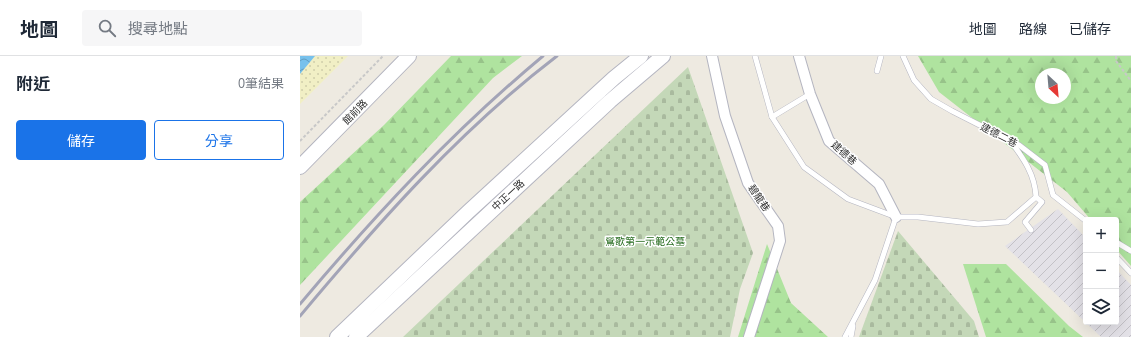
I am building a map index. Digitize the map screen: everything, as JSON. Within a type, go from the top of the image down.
[{"type":"main road","name":"館前路","points":[[300,167],[409,56]]},
{"type":"main road","name":"中正一路","points":[[337,337],[474,206],[614,78],[641,56]]},
{"type":"main road","name":"中正一路","points":[[356,337],[610,101],[663,56]]},
{"type":"street","name":"碧龍巷","points":[[712,56],[725,116],[748,183],[778,226],[780,241],[749,337]]},
{"type":"street","name":"建德巷","points":[[799,56],[810,94],[829,140],[879,184],[896,217]]},
{"type":"lane","points":[[755,56],[772,117],[804,167],[848,199],[896,217],[918,217],[978,224],[1007,222],[1036,197]]},
{"type":"lane","points":[[877,71],[881,56]]},
{"type":"lane","name":"建德二巷","points":[[903,56],[914,80],[931,99],[1019,145],[1045,165],[1053,195],[1083,219]]},
{"type":"lane","points":[[772,117],[810,94]]},
{"type":"lane","points":[[1010,140],[1027,164],[1035,185],[1036,197],[1042,202],[1026,222],[1032,230]]},
{"type":"lane","points":[[845,337],[875,280],[896,217]]},
{"type":"lane","points":[[1119,244],[1131,252]]},
{"type":"lane","points":[[1119,259],[1131,273]]},
{"type":"lane","points":[[851,337],[854,321]]},
{"type":"path","points":[[300,141],[383,56]]},
{"type":"path","points":[[1116,56],[1116,61],[1131,81]]},
{"type":"shaded area","points":[[1058,209],[1083,235],[1083,320],[1005,246]]},
{"type":"shaded area","points":[[1119,272],[1131,285],[1131,337],[1101,337],[1088,325],[1119,325]]},
{"type":"green space","points":[[451,56],[522,56],[493,78],[300,285],[300,202],[384,125]]},
{"type":"green space","points":[[918,56],[1131,56],[1131,266],[1119,252],[1119,217],[1088,217],[1067,192],[939,92]]},
{"type":"green space","name":"鶯歌第一示範公墓","points":[[688,67],[753,253],[740,289],[730,337],[403,337]]},
{"type":"green space","points":[[898,231],[974,321],[979,337],[859,337]]},
{"type":"green space","points":[[767,244],[791,303],[828,337],[738,337]]},
{"type":"green space","points":[[963,264],[1006,264],[1069,326],[1083,337],[986,337]]},
{"type":"sand","points":[[300,56],[348,56],[300,104]]},
{"type":"water","points":[[300,56],[315,56],[300,74]]},
{"type":"railway","points":[[300,304],[386,206],[446,144],[543,56]]},
{"type":"railway","points":[[300,316],[359,247],[421,179],[487,115],[557,56]]}]
